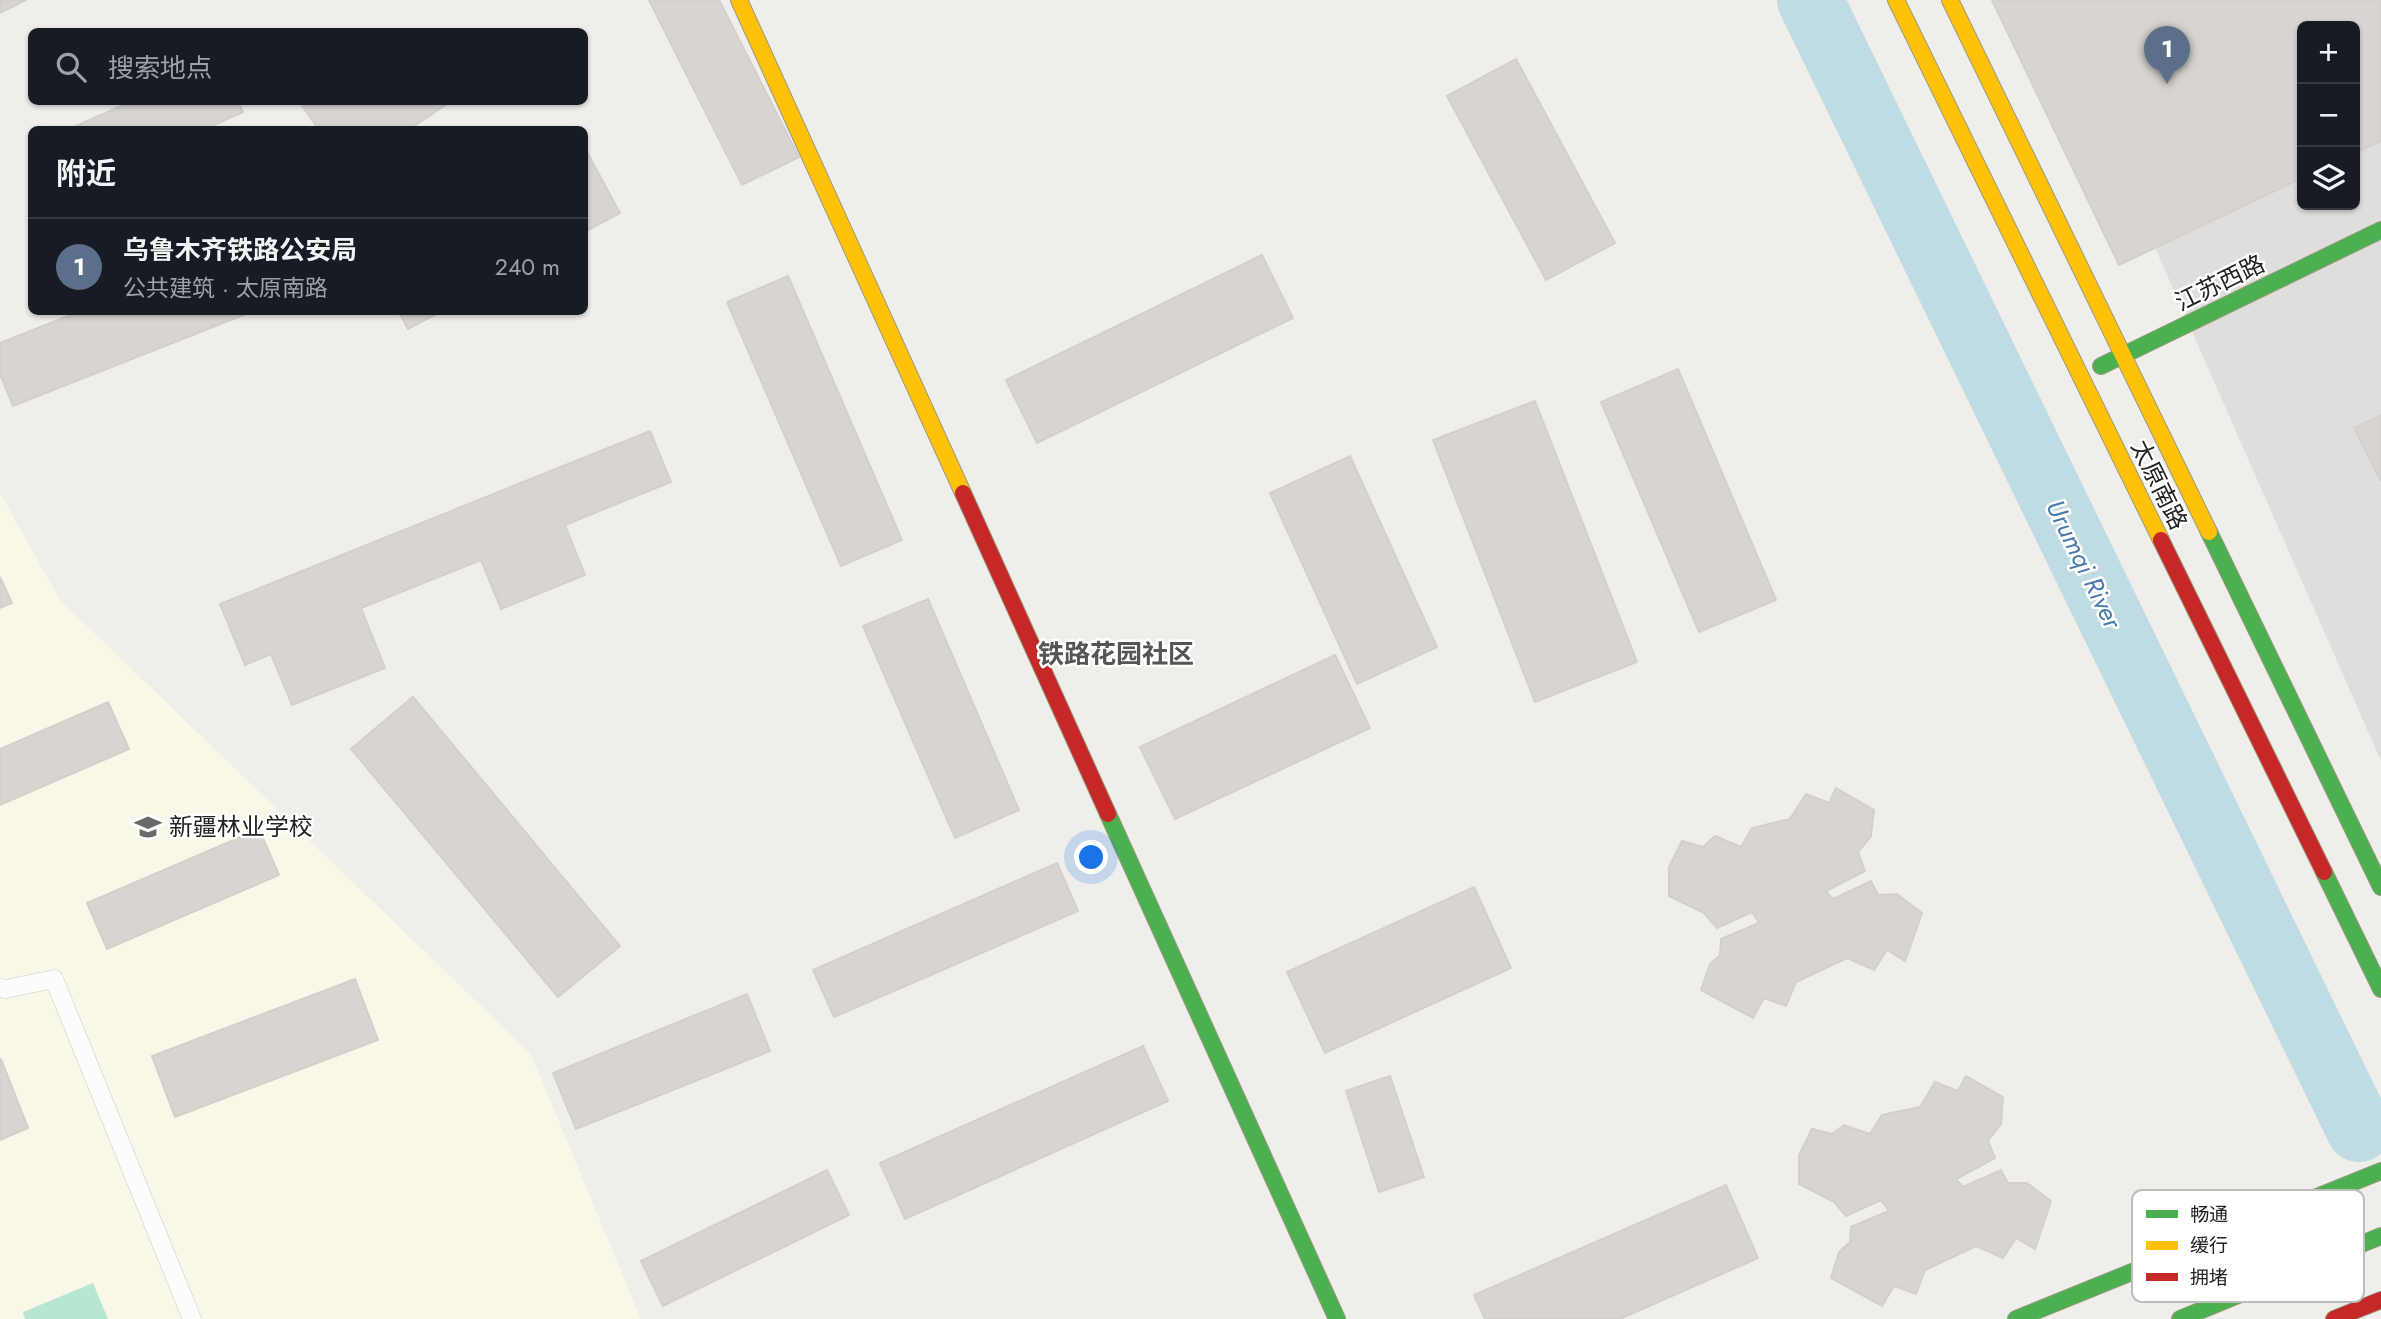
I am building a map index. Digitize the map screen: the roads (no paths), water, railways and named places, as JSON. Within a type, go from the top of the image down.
[{"type":"main road","points":[[739,0],[1337,1319]]},
{"type":"main road","name":"太原南路","points":[[1896,0],[2381,989]]},
{"type":"main road","points":[[1950,0],[2381,887]]},
{"type":"main road","name":"江苏西路","points":[[2080,376],[2381,230]]},
{"type":"main road","points":[[2334,1190],[2381,1171]]},
{"type":"main road","points":[[2364,1243],[2381,1236]]},
{"type":"main road","points":[[2016,1319],[2132,1272]]},
{"type":"main road","points":[[2334,1319],[2381,1300]]},
{"type":"main road","points":[[2180,1319],[2221,1302]]},
{"type":"lane","points":[[0,988],[54,979],[192,1319]]},
{"type":"waterway","name":"Urumqi River","points":[[1810,0],[2359,1129]]},
{"type":"place","name":"乌鲁木齐铁路公安局","points":[[2167,84]]},
{"type":"place","name":"新疆林业学校","points":[[148,827]]},
{"type":"district","name":"铁路花园社区","points":[[1116,654]]}]
